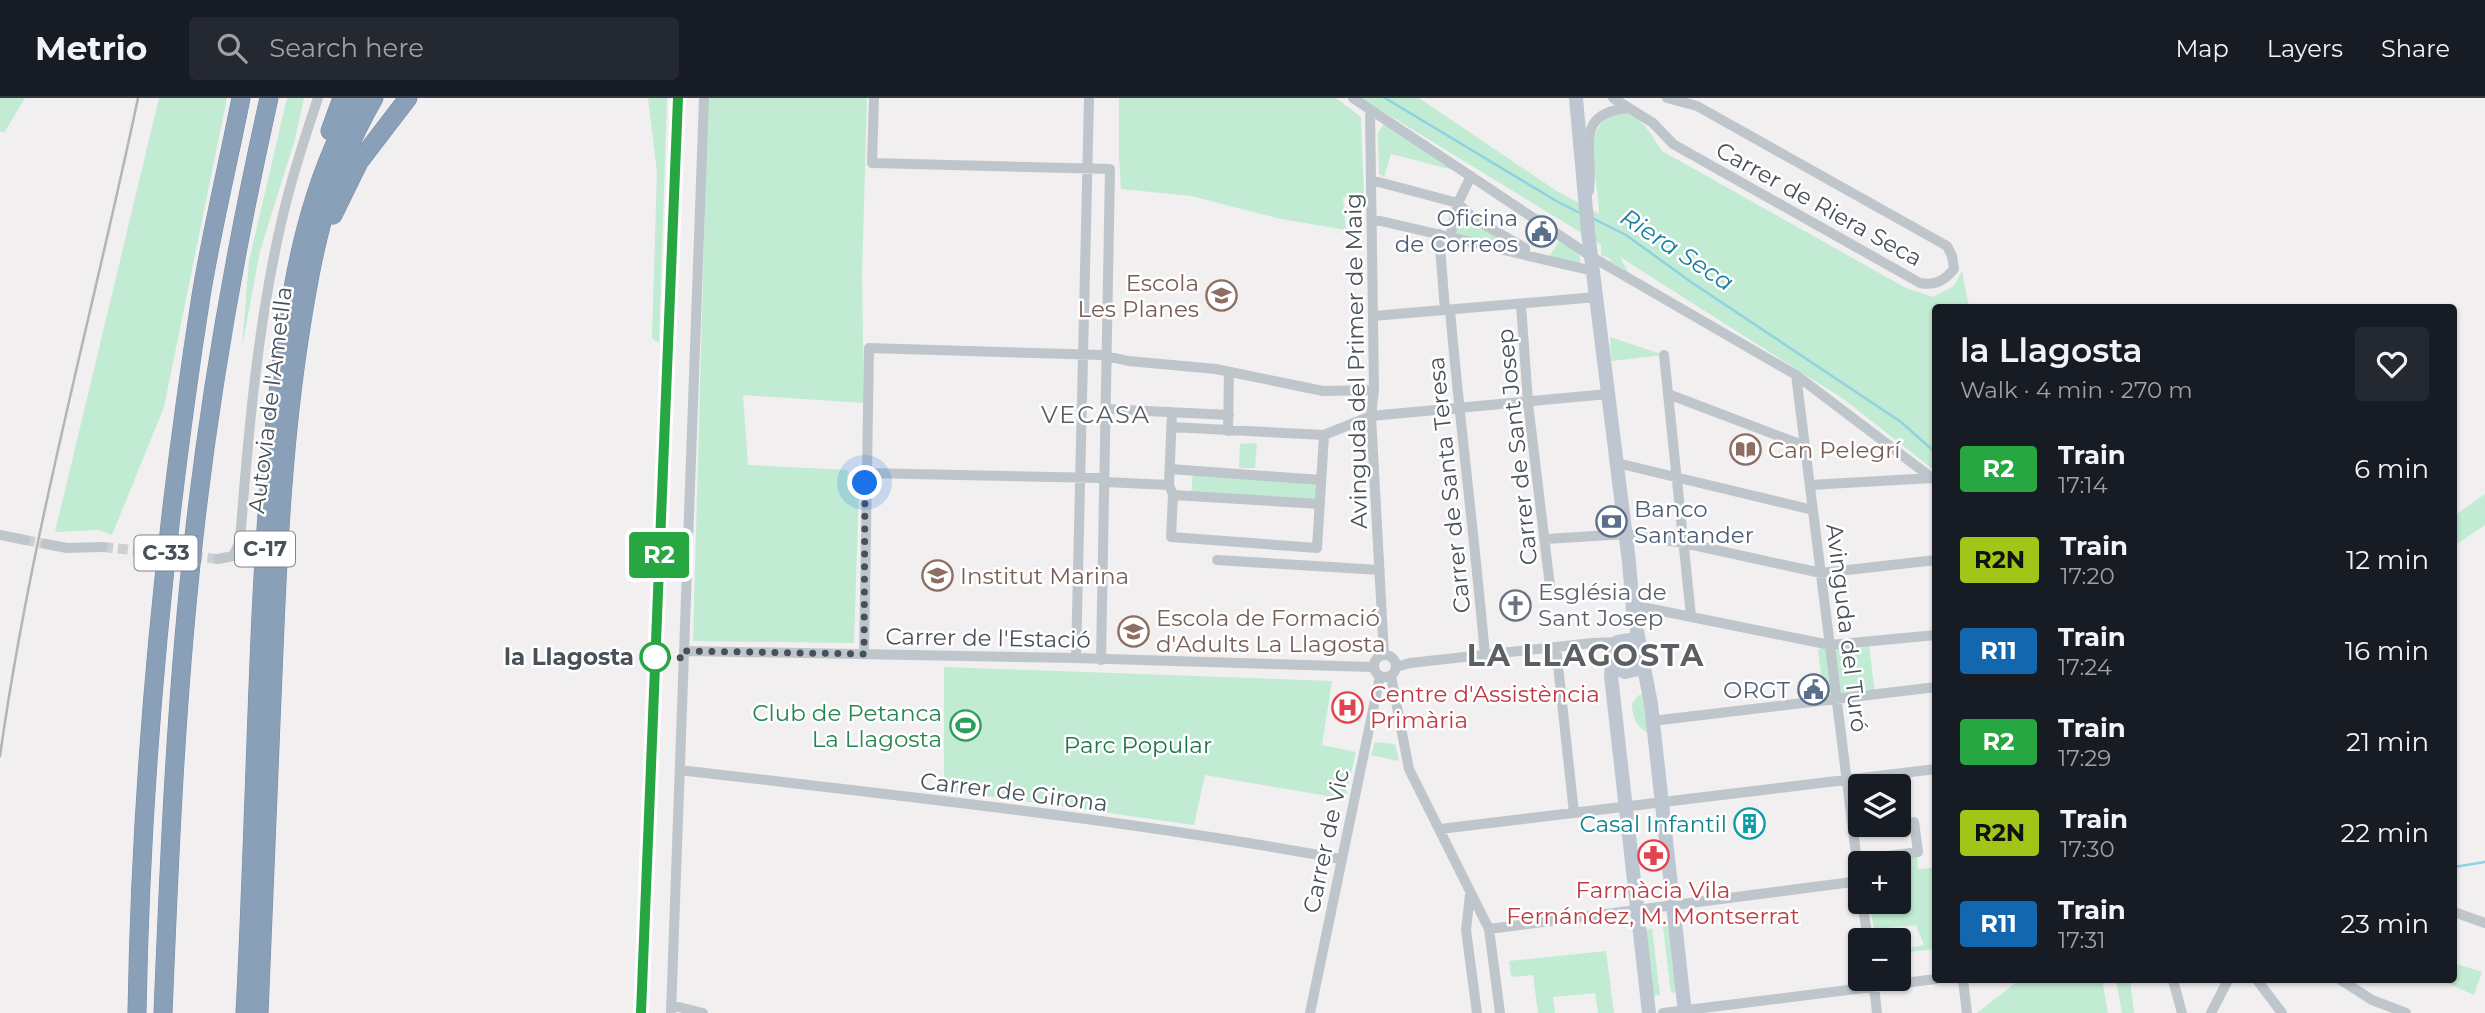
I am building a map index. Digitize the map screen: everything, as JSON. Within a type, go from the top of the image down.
[{"type":"highway","name":"C-33","points":[[137,1013],[149,755],[164,567],[202,293],[241,98]]},
{"type":"highway","name":"C-33","points":[[163,1013],[177,713],[195,528],[237,256],[269,98]]},
{"type":"highway","points":[[307,218],[323,150],[342,98]]},
{"type":"highway","name":"C-17","points":[[245,1013],[268,498],[286,328],[307,218],[325,166],[358,98]]},
{"type":"highway","name":"Autovia de l'Ametlla","points":[[259,1013],[278,538],[290,401],[312,258],[331,188],[354,134],[374,98]]},
{"type":"highway","points":[[304,305],[346,184],[373,142],[408,98]]},
{"type":"main road","points":[[1576,98],[1633,607],[1653,721],[1685,1012]]},
{"type":"main road","points":[[1633,607],[1631,627],[1615,648],[1611,676],[1649,1013]]},
{"type":"main road","points":[[1622,641],[1634,642],[1643,654]]},
{"type":"main road","points":[[1614,658],[1619,669],[1633,672],[1639,669],[1643,654]]},
{"type":"street","points":[[218,559],[233,556],[240,541],[254,392],[282,218],[318,98]]},
{"type":"street","points":[[703,1013],[671,1009],[704,98]]},
{"type":"street","points":[[874,98],[872,163],[1110,169],[1101,660]]},
{"type":"street","points":[[1076,658],[1089,98]]},
{"type":"street","points":[[1353,98],[1471,176],[1593,264],[1796,375],[1932,478]]},
{"type":"street","name":"Carrer de Riera Seca","points":[[1613,98],[1653,123],[1673,144],[1920,283],[1931,285],[1945,279],[1954,269],[1947,246],[1697,106],[1667,98]]},
{"type":"street","points":[[1586,201],[1590,178],[1589,136],[1594,123],[1601,115],[1611,110],[1629,108]]},
{"type":"street","name":"Avinguda del Primer de Maig","points":[[1370,110],[1374,390],[1371,416],[1384,654]]},
{"type":"street","name":"Carrer de Santa Teresa","points":[[1471,176],[1444,235],[1448,310],[1476,547],[1485,656]]},
{"type":"street","points":[[1371,180],[1458,203],[1473,218],[1525,248],[1525,255]]},
{"type":"street","points":[[1372,219],[1525,255],[1593,264]]},
{"type":"street","points":[[1373,316],[1597,297]]},
{"type":"street","name":"Carrer de Sant Josep","points":[[1521,304],[1528,403],[1550,586]]},
{"type":"street","points":[[864,654],[869,348],[1083,354],[1229,372],[1323,391],[1374,390]]},
{"type":"street","points":[[1664,355],[1691,616]]},
{"type":"street","points":[[1228,431],[1229,372]]},
{"type":"street","name":"Avinguda del Turó","points":[[1796,375],[1856,851]]},
{"type":"street","points":[[1171,427],[1324,435],[1371,416],[1608,394]]},
{"type":"street","points":[[1668,394],[1805,446]]},
{"type":"street","points":[[1106,409],[1229,415]]},
{"type":"street","points":[[1171,412],[1171,537],[1317,548],[1324,435]]},
{"type":"street","points":[[1617,463],[1813,510]]},
{"type":"street","points":[[1170,470],[1321,480]]},
{"type":"street","points":[[866,473],[1100,478],[1105,482],[1171,490],[1320,504]]},
{"type":"street","points":[[1810,485],[1932,480]]},
{"type":"street","points":[[1546,539],[1626,534],[1684,542],[1821,573],[1932,560]]},
{"type":"street","points":[[0,535],[25,540]]},
{"type":"street","points":[[1244,562],[1245,542]]},
{"type":"street","points":[[46,544],[67,548],[103,547]]},
{"type":"street","points":[[1217,560],[1380,569]]},
{"type":"street","points":[[1633,607],[1691,616],[1830,645],[1932,635]]},
{"type":"street","points":[[1500,1013],[1489,929],[1409,769],[1389,673],[1393,658],[1384,654],[1376,659],[1373,667],[1389,673],[1410,663],[1622,641]]},
{"type":"street","points":[[1556,647],[1574,813]]},
{"type":"street","name":"Carrer de l'Estació","points":[[686,651],[1373,667]]},
{"type":"street","name":"Carrer de Vic","points":[[1310,1013],[1341,859],[1389,673]]},
{"type":"street","points":[[1653,721],[1932,688]]},
{"type":"street","name":"Carrer de Girona","points":[[680,770],[1016,810],[1256,843],[1341,859]]},
{"type":"street","points":[[1440,829],[1932,770]]},
{"type":"street","points":[[1911,853],[1918,852],[1914,822]]},
{"type":"street","points":[[1489,929],[1848,884]]},
{"type":"street","points":[[1470,895],[1466,930],[1477,1013]]},
{"type":"street","points":[[2457,913],[2485,923]]},
{"type":"street","points":[[1911,981],[1932,979]]},
{"type":"street","points":[[1963,983],[1967,1013]]},
{"type":"street","points":[[2174,983],[2182,1013]]},
{"type":"street","points":[[2211,1013],[2226,983]]},
{"type":"street","points":[[2259,983],[2282,1013]]},
{"type":"street","points":[[2346,983],[2372,1000],[2406,1013]]},
{"type":"street","points":[[1663,1013],[1848,987]]},
{"type":"street","points":[[1874,991],[1877,1013]]},
{"type":"street","points":[[2372,1000],[2383,1013]]},
{"type":"green space","points":[[0,98],[25,98],[4,133],[0,131]]},
{"type":"green space","points":[[159,98],[227,98],[164,407],[112,535],[99,530],[55,532]]},
{"type":"green space","points":[[287,98],[304,98],[295,139],[260,251],[242,347],[249,261]]},
{"type":"green space","points":[[648,98],[667,98],[659,343],[652,338],[657,172]]},
{"type":"green space","points":[[708,98],[867,98],[862,275],[864,403],[743,395],[748,465],[848,470],[847,477],[859,485],[854,643],[693,641]]},
{"type":"green space","points":[[1119,98],[1336,98],[1361,117],[1364,201],[1343,197],[1346,230],[1281,219],[1191,196],[1121,189]]},
{"type":"green space","points":[[1361,98],[1419,98],[1555,190],[1599,214],[1593,158],[1597,131],[1603,121],[1614,114],[1629,114],[1642,123],[1662,151],[1906,288],[1933,297],[1954,286],[1962,271],[1968,304],[1932,304],[1932,469],[1845,400],[1620,257],[1628,272],[1601,255],[1601,245]]},
{"type":"green space","points":[[1385,122],[1461,172],[1391,154],[1384,177],[1379,174],[1378,133]]},
{"type":"green space","points":[[1458,203],[1525,248],[1525,255],[1450,237]]},
{"type":"green space","points":[[1559,241],[1579,253],[1581,268],[1547,260]]},
{"type":"green space","points":[[1610,337],[1664,355],[1611,361]]},
{"type":"green space","points":[[1257,443],[1255,468],[1239,468],[1240,444]]},
{"type":"green space","points":[[1193,471],[1321,480],[1320,504],[1191,496]]},
{"type":"green space","points":[[2485,494],[2485,525],[2457,544],[2457,514]]},
{"type":"green space","points":[[1869,646],[1875,694],[1824,700],[1818,649]]},
{"type":"green space","name":"Parc Popular","points":[[944,667],[1332,681],[1322,745],[1356,752],[1345,799],[1205,775],[1194,825],[944,790]]},
{"type":"green space","points":[[1639,695],[1647,695],[1648,733],[1638,724],[1633,712],[1632,703]]},
{"type":"green space","points":[[1375,742],[1395,744],[1399,761],[1371,755]]},
{"type":"green space","points":[[1917,857],[1918,869],[1932,868],[1932,949],[1911,952],[1911,948],[1924,945],[1916,925],[1874,928],[1871,914],[1911,914],[1911,858]]},
{"type":"green space","points":[[1669,926],[1677,992],[1671,993],[1663,927]]},
{"type":"green space","points":[[1652,928],[1660,995],[1653,996],[1646,930]]},
{"type":"green space","points":[[1606,951],[1614,1013],[1598,1013],[1595,993],[1553,997],[1555,1013],[1538,1013],[1533,975],[1511,977],[1509,961]]},
{"type":"green space","points":[[2457,964],[2482,972],[2474,995],[2448,983],[2457,983]]},
{"type":"green space","points":[[2015,983],[2103,983],[2108,1013],[1977,1013]]},
{"type":"green space","points":[[2117,983],[2130,983],[2134,1013],[2122,1013]]},
{"type":"waterway","name":"Riera Seca","points":[[1385,98],[1580,213]]},
{"type":"waterway","name":"Riera Seca","points":[[1592,218],[1626,235],[1691,282],[1901,422],[1932,449]]},
{"type":"waterway","name":"Riera Seca","points":[[2457,867],[2485,862]]},
{"type":"tunnel","points":[[25,540],[46,544]]},
{"type":"tunnel","points":[[103,547],[218,559]]},
{"type":"railway","points":[[0,756],[45,508],[138,98]]},
{"type":"railway","points":[[641,1013],[678,98]]},
{"type":"train","name":"R2","points":[[641,1013],[678,98]]},
{"type":"place","name":"Oficina de Correos","points":[[1541,231]]},
{"type":"place","name":"Escola Les Planes","points":[[1222,296]]},
{"type":"place","name":"Can Pelegrí","points":[[1745,450]]},
{"type":"place","name":"Banco Santander","points":[[1611,522]]},
{"type":"place","name":"Institut Marina","points":[[937,576]]},
{"type":"place","name":"Església de Sant Josep","points":[[1515,605]]},
{"type":"place","name":"Escola de Formació d'Adults La Llagosta","points":[[1133,631]]},
{"type":"place","name":"la Llagosta","points":[[655,657]]},
{"type":"place","name":"ORGT","points":[[1813,690]]},
{"type":"place","name":"Centre d'Assistència Primària","points":[[1347,707]]},
{"type":"place","name":"Club de Petanca La Llagosta","points":[[965,726]]},
{"type":"place","name":"Casal Infantil","points":[[1750,824]]},
{"type":"place","name":"Farmàcia Vila Fernández, M. Montserrat","points":[[1653,856]]},
{"type":"district","name":"VECASA","points":[[1096,415]]},
{"type":"district","name":"LA LLAGOSTA","points":[[1586,656]]},
{"type":"route","points":[[655,657],[685,658],[686,651],[864,654],[865,483]]}]
